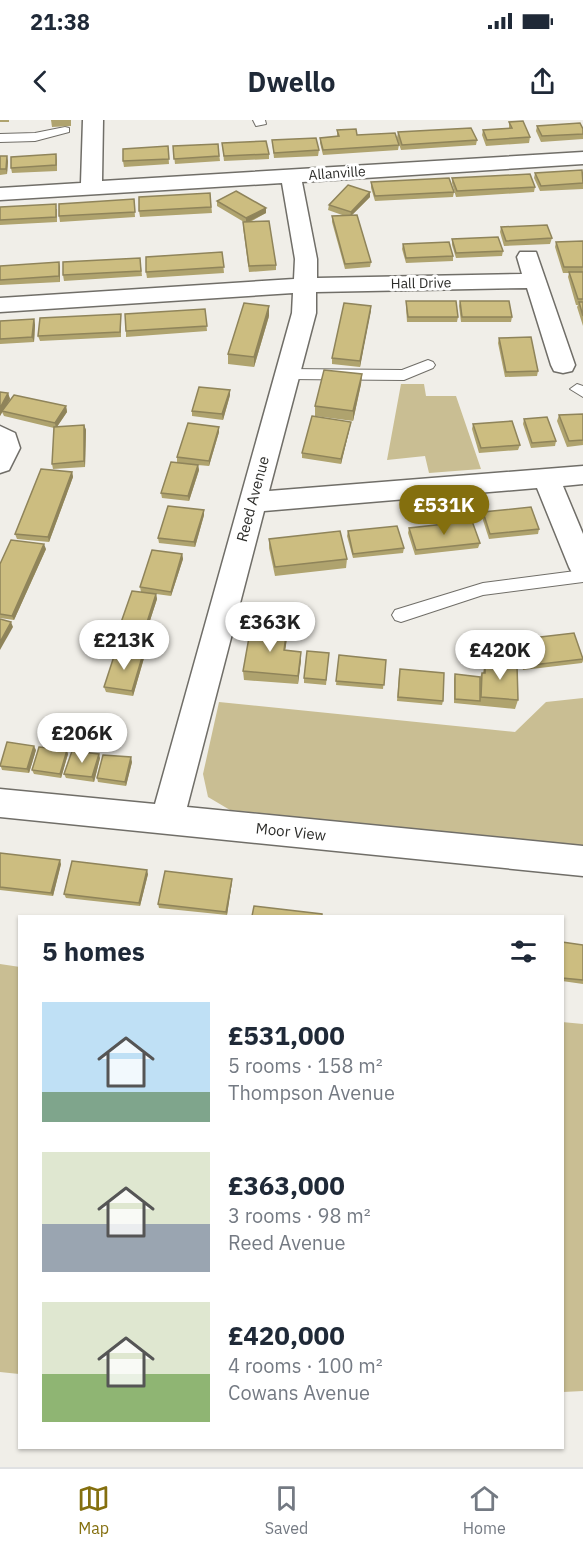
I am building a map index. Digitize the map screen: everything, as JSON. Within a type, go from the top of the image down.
[{"type":"street","points":[[91,188],[93,120]]},
{"type":"street","name":"Allanville","points":[[0,195],[583,158]]},
{"type":"street","name":"Reed Avenue","points":[[167,819],[304,313],[306,259],[291,176]]},
{"type":"street","points":[[528,257],[563,365]]},
{"type":"street","name":"Hall Drive","points":[[306,285],[536,281]]},
{"type":"street","points":[[0,305],[306,285]]},
{"type":"street","points":[[0,435],[6,439],[8,448],[0,464]]},
{"type":"street","points":[[252,502],[583,475]]},
{"type":"street","points":[[546,478],[583,567]]},
{"type":"street","name":"Moor View","points":[[0,802],[583,861]]},
{"type":"lane","points":[[0,138],[35,137],[65,130]]},
{"type":"lane","points":[[287,374],[405,375],[428,365]]},
{"type":"lane","points":[[401,615],[483,589],[583,576]]},
{"type":"shaded area","points":[[401,384],[424,384],[426,396],[456,396],[481,469],[429,473],[425,456],[387,460]]},
{"type":"shaded area","points":[[583,698],[583,848],[230,810],[208,797],[203,774],[219,702],[515,732],[546,702]]},
{"type":"shaded area","points":[[0,964],[18,967],[18,1374],[0,1372]]},
{"type":"shaded area","points":[[564,1022],[583,1024],[583,1391],[564,1392]]},
{"type":"building","points":[[523,121],[530,137],[487,140],[483,130],[512,128],[509,122]]},
{"type":"building","points":[[580,123],[583,134],[542,136],[537,126]]},
{"type":"building","points":[[471,128],[477,140],[402,145],[398,132]]},
{"type":"building","points":[[356,129],[357,135],[395,133],[399,145],[323,150],[320,138],[339,136],[337,130]]},
{"type":"building","points":[[316,138],[319,150],[274,153],[272,140]]},
{"type":"building","points":[[266,141],[269,154],[224,156],[222,143]]},
{"type":"building","points":[[218,144],[219,156],[174,159],[173,146]]},
{"type":"building","points":[[168,146],[169,159],[123,161],[123,149]]},
{"type":"building","points":[[56,154],[56,165],[11,168],[11,157]]},
{"type":"building","points":[[0,156],[7,156],[6,169],[0,169]]},
{"type":"building","points":[[582,170],[583,183],[541,186],[535,173]]},
{"type":"building","points":[[530,174],[535,187],[457,191],[452,178]]},
{"type":"building","points":[[449,178],[454,192],[375,196],[371,182]]},
{"type":"building","points":[[348,185],[370,192],[351,212],[329,205]]},
{"type":"building","points":[[236,191],[266,208],[246,218],[217,201]]},
{"type":"building","points":[[210,193],[211,207],[139,211],[139,197]]},
{"type":"building","points":[[134,199],[135,212],[59,216],[59,204]]},
{"type":"building","points":[[56,204],[56,217],[0,220],[0,207]]},
{"type":"building","points":[[357,215],[371,262],[345,264],[332,216]]},
{"type":"building","points":[[269,221],[276,265],[249,266],[243,222]]},
{"type":"building","points":[[547,225],[552,238],[506,241],[501,227]]},
{"type":"building","points":[[498,237],[503,251],[456,253],[452,239]]},
{"type":"building","points":[[583,241],[583,267],[564,267],[556,242]]},
{"type":"building","points":[[449,242],[453,256],[406,258],[403,244]]},
{"type":"building","points":[[222,252],[224,267],[146,272],[146,257]]},
{"type":"building","points":[[140,258],[141,271],[63,275],[63,262]]},
{"type":"building","points":[[59,262],[59,276],[0,280],[0,266]]},
{"type":"building","points":[[569,272],[583,272],[583,299],[578,299]]},
{"type":"building","points":[[406,301],[456,301],[458,317],[408,317]]},
{"type":"building","points":[[460,301],[509,301],[512,317],[462,317]]},
{"type":"building","points":[[579,302],[583,302],[583,316]]},
{"type":"building","points":[[244,303],[269,306],[254,357],[228,354]]},
{"type":"building","points":[[344,303],[371,306],[360,361],[332,358]]},
{"type":"building","points":[[205,309],[207,326],[126,331],[125,314]]},
{"type":"building","points":[[121,314],[120,332],[38,336],[40,318]]},
{"type":"building","points":[[34,319],[32,337],[0,339],[0,321]]},
{"type":"building","points":[[531,337],[538,371],[506,372],[499,338]]},
{"type":"building","points":[[324,370],[362,374],[353,411],[315,406]]},
{"type":"building","points":[[199,387],[230,390],[222,414],[192,411]]},
{"type":"building","points":[[0,392],[8,393],[0,408]]},
{"type":"building","points":[[14,395],[66,406],[55,423],[2,411]]},
{"type":"building","points":[[583,414],[583,440],[569,441],[559,415]]},
{"type":"building","points":[[312,416],[351,422],[341,459],[302,453]]},
{"type":"building","points":[[547,417],[556,441],[532,443],[524,419]]},
{"type":"building","points":[[512,421],[520,445],[481,448],[473,424]]},
{"type":"building","points":[[188,423],[219,427],[209,461],[177,457]]},
{"type":"building","points":[[84,425],[84,461],[52,464],[54,427]]},
{"type":"building","points":[[171,462],[198,465],[188,496],[161,493]]},
{"type":"building","points":[[41,469],[72,472],[48,537],[15,534]]},
{"type":"building","points":[[168,506],[204,510],[194,542],[158,538]]},
{"type":"building","points":[[531,507],[539,529],[490,534],[483,512]]},
{"type":"building","points":[[472,521],[480,543],[416,550],[409,528]]},
{"type":"building","points":[[397,526],[404,548],[353,554],[348,531]]},
{"type":"building","points":[[340,531],[347,559],[275,567],[269,539]]},
{"type":"building","points":[[11,540],[44,544],[12,616],[0,614],[0,564]]},
{"type":"building","points":[[152,550],[182,554],[171,592],[140,587]]},
{"type":"building","points":[[132,591],[156,594],[142,638],[117,634]]},
{"type":"building","points":[[0,619],[11,622],[0,642]]},
{"type":"building","points":[[251,626],[287,629],[284,650],[301,652],[298,676],[243,671]]},
{"type":"building","points":[[574,633],[583,659],[524,666],[515,640]]},
{"type":"building","points":[[116,650],[143,654],[132,691],[104,687]]},
{"type":"building","points":[[307,651],[329,653],[326,680],[304,678]]},
{"type":"building","points":[[339,655],[386,660],[384,685],[336,681]]},
{"type":"building","points":[[485,662],[517,665],[518,700],[481,697]]},
{"type":"building","points":[[400,669],[444,673],[443,701],[398,697]]},
{"type":"building","points":[[455,674],[480,677],[480,701],[455,699]]},
{"type":"building","points":[[7,742],[34,746],[27,769],[0,766]]},
{"type":"building","points":[[39,747],[67,750],[60,774],[32,770]]},
{"type":"building","points":[[72,751],[99,754],[92,777],[64,774]]},
{"type":"building","points":[[103,755],[131,757],[125,782],[97,778]]},
{"type":"building","points":[[0,853],[60,860],[51,893],[0,887]]},
{"type":"building","points":[[72,861],[147,870],[139,903],[64,894]]},
{"type":"building","points":[[165,871],[232,879],[226,912],[158,904]]},
{"type":"building","points":[[254,906],[322,914],[322,915],[252,915]]},
{"type":"building","points":[[564,942],[583,945],[583,980],[564,978]]}]
